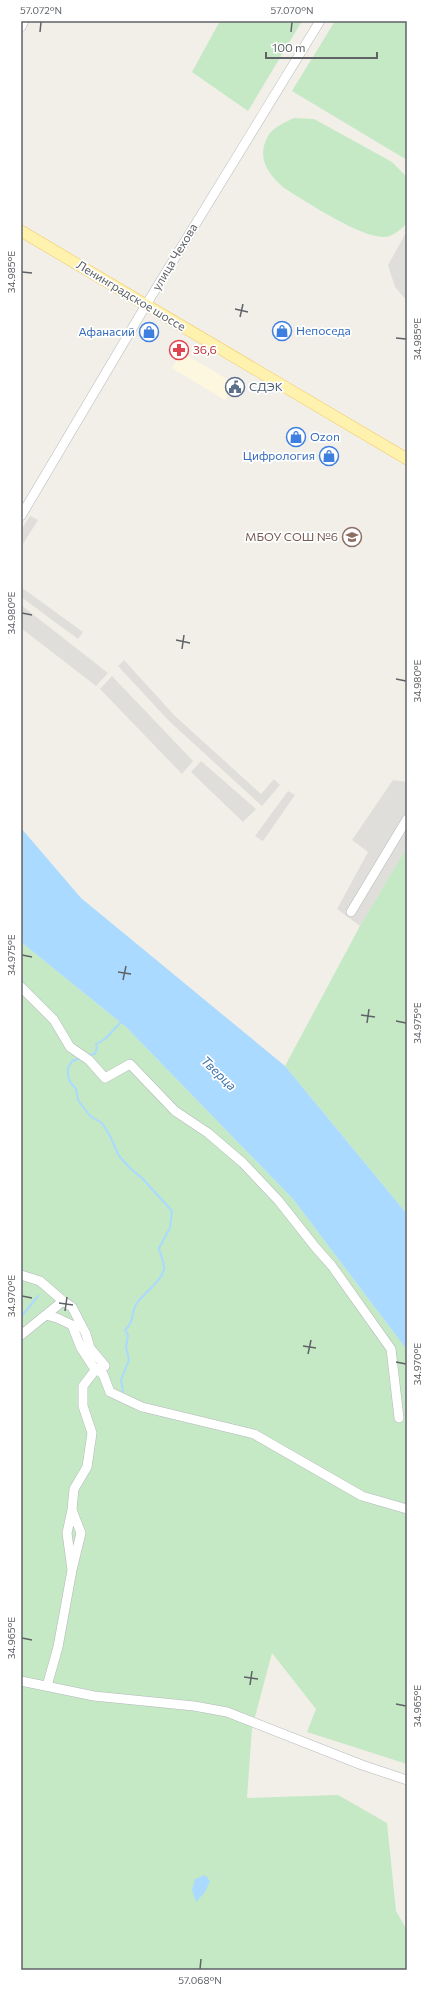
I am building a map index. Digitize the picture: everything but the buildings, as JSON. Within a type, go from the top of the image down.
[{"type":"main road","name":"Ленинградское шоссе","points":[[21,231],[407,459]]},
{"type":"street","points":[[21,27],[24,21]]},
{"type":"street","name":"улица Чехова","points":[[21,516],[146,305],[320,21]]},
{"type":"street","points":[[351,912],[407,819]]},
{"type":"street","points":[[21,987],[54,1020],[70,1047],[89,1060],[105,1078],[130,1064],[175,1111],[208,1133],[237,1158],[278,1200],[332,1266],[390,1349],[398,1418]]},
{"type":"street","points":[[21,1275],[40,1282],[72,1307],[86,1334],[90,1348],[105,1366],[96,1369],[82,1386],[83,1406],[92,1433],[87,1467],[74,1489],[72,1510],[67,1533],[72,1570]]},
{"type":"street","points":[[21,1335],[63,1301]]},
{"type":"street","points":[[46,1315],[72,1325],[81,1348],[96,1369],[103,1374],[110,1392],[142,1407],[254,1434],[362,1496],[407,1509]]},
{"type":"street","points":[[47,1686],[58,1647],[72,1570],[81,1533],[72,1510]]},
{"type":"street","points":[[21,1681],[94,1696],[194,1706],[227,1712],[362,1765],[407,1780]]},
{"type":"shaded area","points":[[407,231],[407,301],[395,287],[388,265]]},
{"type":"shaded area","points":[[183,350],[188,356],[235,384],[225,400],[172,368]]},
{"type":"shaded area","points":[[30,516],[38,520],[21,547],[21,530]]},
{"type":"shaded area","points":[[21,587],[83,632],[78,639],[21,597]]},
{"type":"shaded area","points":[[21,605],[108,673],[96,686],[21,628]]},
{"type":"shaded area","points":[[124,660],[175,716],[261,794],[274,779],[280,785],[262,806],[169,721],[118,666]]},
{"type":"shaded area","points":[[112,676],[193,761],[182,774],[100,689]]},
{"type":"shaded area","points":[[201,761],[256,809],[243,822],[191,772]]},
{"type":"shaded area","points":[[393,780],[407,782],[407,847],[360,926],[337,909],[368,852],[352,840]]},
{"type":"shaded area","points":[[288,791],[295,795],[263,841],[255,836]]},
{"type":"green space","points":[[220,21],[302,21],[248,111],[192,72]]},
{"type":"green space","points":[[335,21],[407,21],[407,160],[292,91]]},
{"type":"green space","points":[[294,118],[314,119],[392,162],[407,177],[407,223],[390,236],[384,237],[373,235],[333,218],[278,183],[266,165],[263,151],[270,133],[280,125]]},
{"type":"green space","points":[[407,847],[407,1214],[285,1066],[360,926]]},
{"type":"green space","points":[[21,942],[126,1027],[293,1199],[407,1350],[407,1764],[307,1732],[316,1709],[272,1653],[252,1728],[247,1798],[338,1795],[387,1823],[396,1911],[407,1930],[407,1970],[21,1970]]},
{"type":"water","name":"Тверца","points":[[21,828],[81,898],[285,1066],[407,1214],[407,1350],[293,1199],[126,1027],[21,942]]},
{"type":"water","points":[[205,1875],[210,1881],[205,1892],[196,1902],[192,1890],[195,1879]]},
{"type":"waterway","points":[[88,1055],[95,1054],[97,1048],[96,1044],[105,1039],[122,1021]]},
{"type":"waterway","points":[[80,1058],[72,1061],[68,1068],[70,1082],[76,1089],[78,1100],[90,1116],[102,1123],[119,1156],[143,1179],[172,1211],[170,1228],[159,1248],[164,1264],[163,1273],[137,1303],[130,1324],[125,1330],[128,1335],[126,1347],[129,1360],[121,1380],[123,1392]]},
{"type":"waterway","points":[[21,1317],[38,1296]]},
{"type":"place","name":"Непоседа","points":[[282,331]]},
{"type":"place","name":"Афанасий","points":[[149,332]]},
{"type":"place","name":"36,6","points":[[179,350]]},
{"type":"place","name":"СДЭК","points":[[235,387]]},
{"type":"place","name":"Ozon","points":[[296,437]]},
{"type":"place","name":"Цифрология","points":[[329,456]]},
{"type":"place","name":"МБОУ СОШ №6","points":[[352,537]]}]
